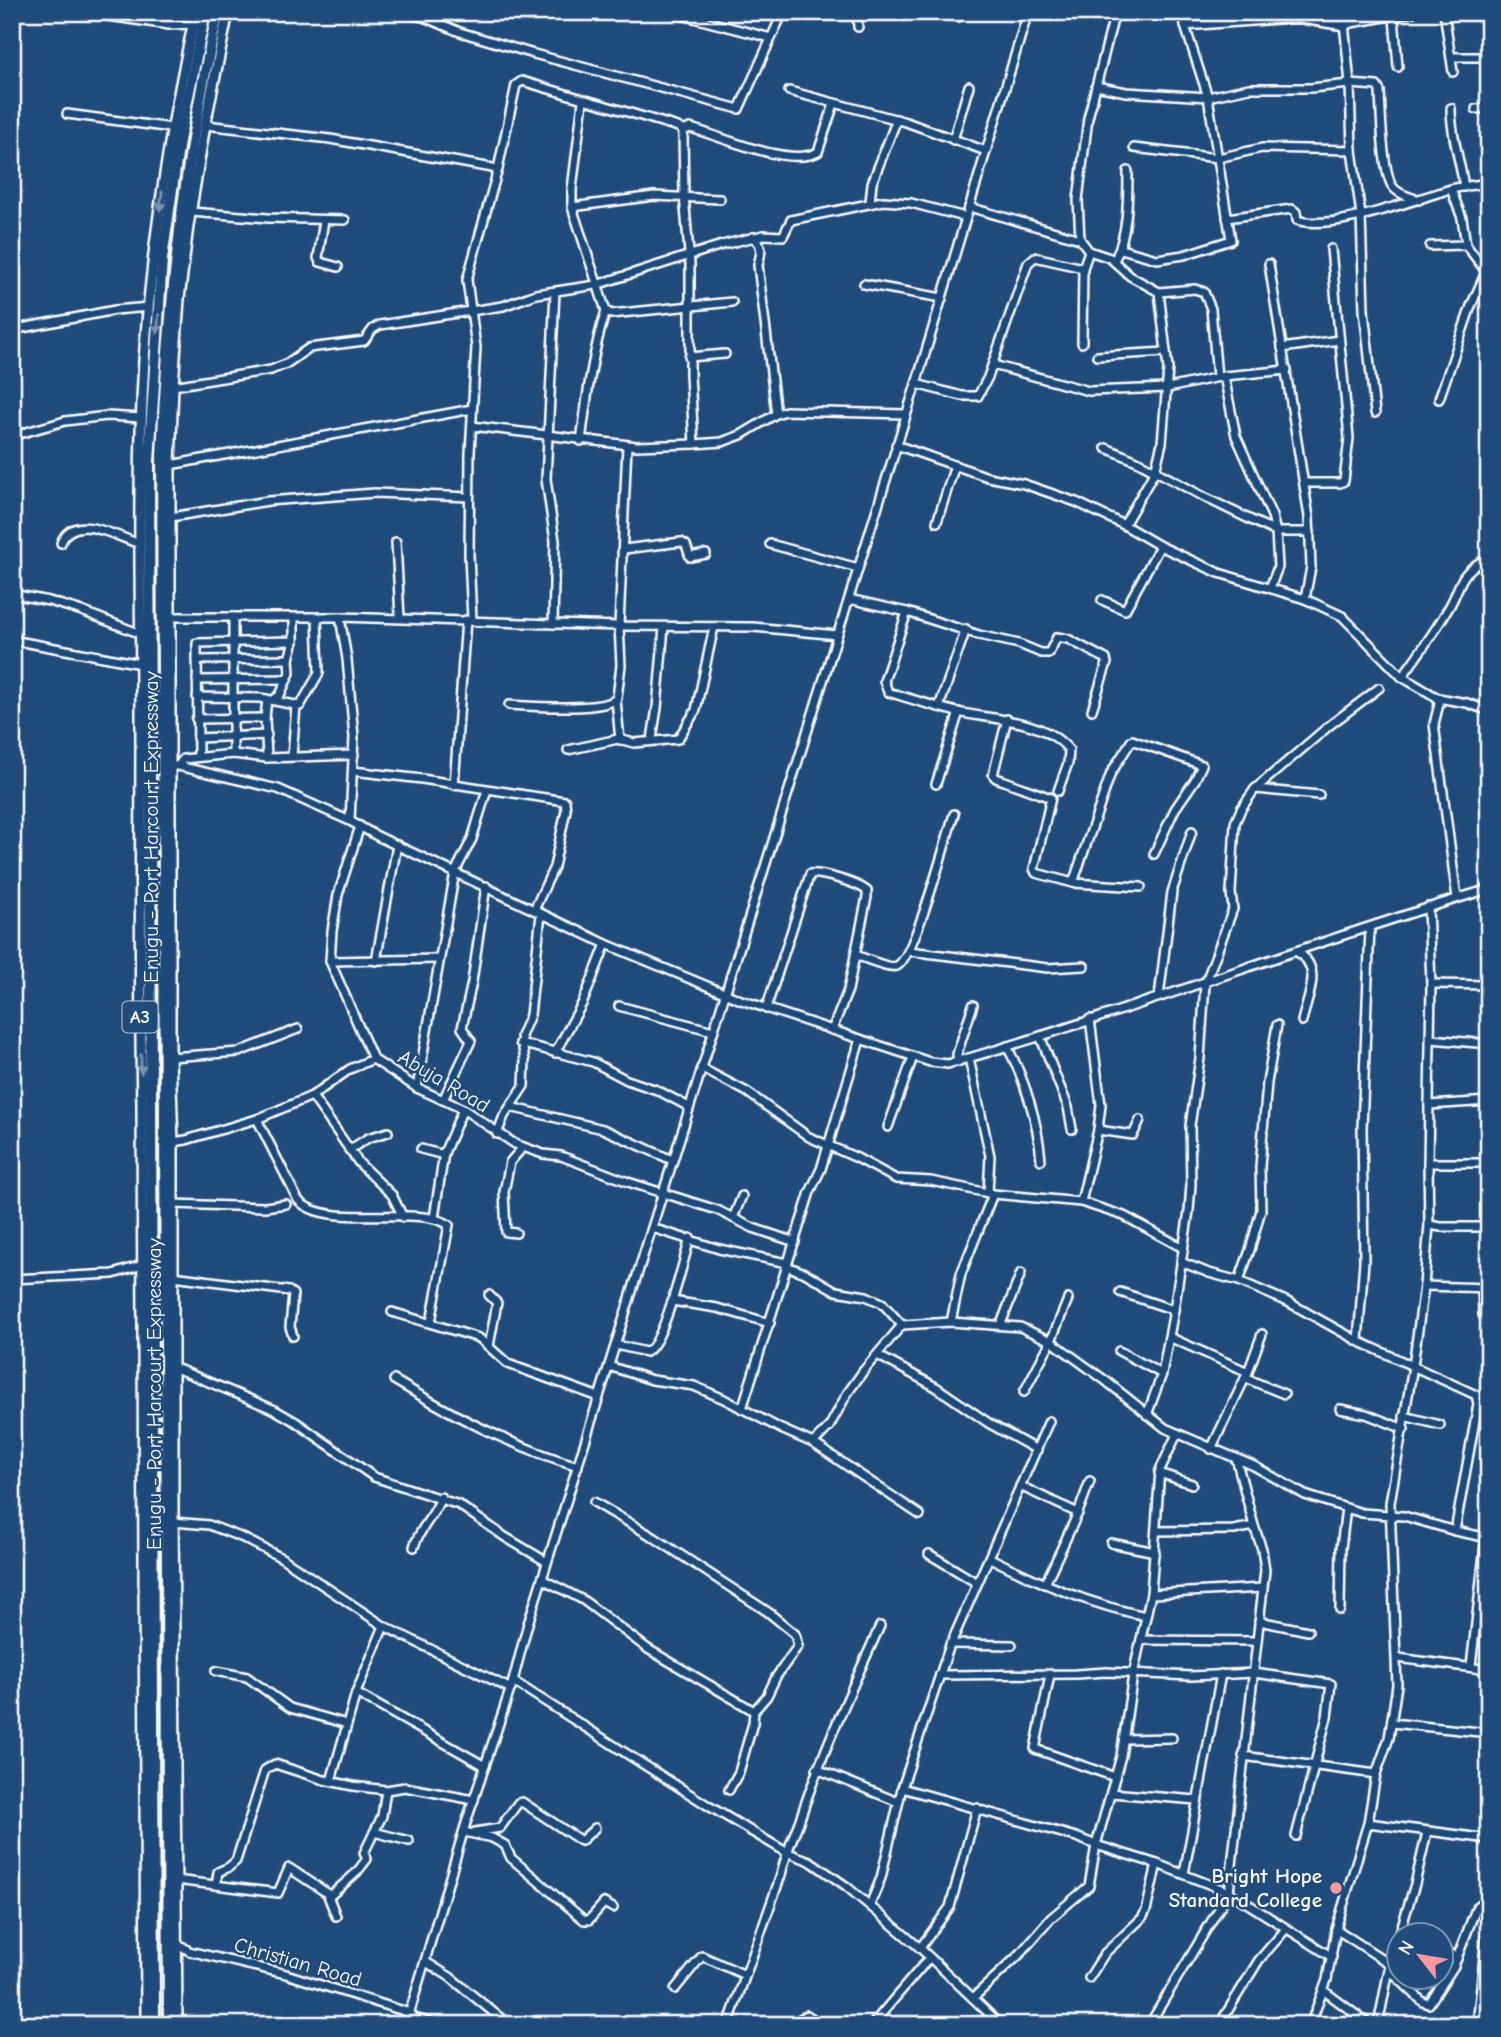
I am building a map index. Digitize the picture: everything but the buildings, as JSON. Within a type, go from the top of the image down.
[{"type":"highway","name":"Enugu - Port Harcourt Expressway","points":[[154,2025],[149,461],[162,259],[199,15]]},
{"type":"highway","name":"Enugu - Port Harcourt Expressway","points":[[169,2025],[162,457],[176,259],[193,141],[223,15]]},
{"type":"main road","name":"Enugu - Port Harcourt Expressway","points":[[146,2025],[139,991],[142,418],[149,307],[162,191],[173,128],[199,15]]},
{"type":"main road","name":"Enugu - Port Harcourt Expressway","points":[[177,2025],[173,1142],[170,1057],[174,766],[170,466],[179,299],[223,15]]},
{"type":"street","points":[[12,31],[15,28],[15,12]]},
{"type":"street","points":[[81,12],[169,25],[199,15]]},
{"type":"street","points":[[404,12],[430,15],[460,32],[739,109],[783,12]]},
{"type":"street","points":[[670,12],[771,38]]},
{"type":"street","points":[[857,12],[858,27]]},
{"type":"street","points":[[947,12],[958,17],[963,12]]},
{"type":"street","points":[[406,2025],[512,1685],[547,1562],[916,384],[1028,12]]},
{"type":"street","points":[[1115,12],[1087,118],[1078,193],[1080,239],[1089,251],[1114,261],[1130,276],[1158,292],[1195,289],[1204,292],[1211,310],[1221,376],[1236,436],[1272,516],[1276,532],[1278,567],[1270,588]]},
{"type":"street","points":[[1121,249],[1157,259],[1230,242],[1208,97],[1185,26],[1184,12]]},
{"type":"street","points":[[1343,12],[1350,84],[1352,150],[1361,215],[1364,310],[1375,413]]},
{"type":"street","points":[[1185,26],[1301,19],[1344,26],[1413,12]]},
{"type":"street","points":[[1444,12],[1453,72]]},
{"type":"street","points":[[1394,17],[1398,67]]},
{"type":"street","points":[[1451,57],[1489,57]]},
{"type":"street","points":[[454,785],[469,620],[469,497],[476,347],[467,280],[498,169],[516,85],[522,81],[684,131]]},
{"type":"street","points":[[1096,86],[1126,92],[1208,97],[1249,89],[1350,84],[1377,86],[1380,91],[1391,184],[1404,195],[1419,200]]},
{"type":"street","points":[[953,140],[969,86]]},
{"type":"street","points":[[789,91],[897,119],[986,151]]},
{"type":"street","points":[[581,440],[592,368],[606,312],[572,207],[583,101]]},
{"type":"street","points":[[684,131],[690,128],[776,154],[813,155],[818,152],[823,140],[834,104]]},
{"type":"street","points":[[1451,108],[1452,136],[1464,187]]},
{"type":"street","points":[[1476,109],[1489,108]]},
{"type":"street","points":[[67,114],[173,128]]},
{"type":"street","points":[[870,202],[875,174],[897,119]]},
{"type":"street","points":[[205,125],[330,139],[498,169]]},
{"type":"street","points":[[684,131],[694,444]]},
{"type":"street","points":[[1134,148],[1218,158],[1262,148],[1352,150]]},
{"type":"street","points":[[1114,261],[1121,249],[1128,201],[1128,171]]},
{"type":"street","points":[[1227,218],[1292,209],[1296,212],[1297,220],[1329,221],[1419,200],[1451,189],[1489,183]]},
{"type":"street","points":[[1439,399],[1471,306],[1487,273],[1466,245],[1462,218],[1451,189]]},
{"type":"street","points":[[572,207],[654,196],[720,199]]},
{"type":"street","points":[[173,386],[271,370],[286,364],[309,348],[364,341],[373,329],[380,325],[503,306],[536,294],[597,285],[689,254],[753,237],[783,236],[791,220],[870,202],[911,203],[965,218]]},
{"type":"street","points":[[969,207],[1080,239]]},
{"type":"street","points":[[191,212],[345,220]]},
{"type":"street","points":[[324,220],[318,258],[327,265],[338,267]]},
{"type":"street","points":[[753,237],[760,242],[762,250],[758,265],[776,414]]},
{"type":"street","points":[[1430,246],[1466,245]]},
{"type":"street","points":[[1305,482],[1344,481],[1349,438],[1331,249]]},
{"type":"street","points":[[1082,343],[1083,268],[1089,251]]},
{"type":"street","points":[[916,384],[978,396],[983,390],[1027,263],[1035,257],[1083,268]]},
{"type":"street","points":[[1269,264],[1305,482],[1303,485],[1310,533],[1311,567],[1305,599]]},
{"type":"street","points":[[864,284],[942,298]]},
{"type":"street","points":[[553,624],[555,541],[546,479],[555,292]]},
{"type":"street","points":[[1124,525],[1155,471],[1162,443],[1168,388],[1158,292]]},
{"type":"street","points":[[606,312],[611,314],[732,302]]},
{"type":"street","points":[[12,330],[115,310],[149,307]]},
{"type":"street","points":[[1282,348],[1339,340]]},
{"type":"street","points":[[1097,356],[1166,352]]},
{"type":"street","points":[[690,356],[725,354]]},
{"type":"street","points":[[992,365],[1088,391],[1168,388],[1221,376],[1287,370]]},
{"type":"street","points":[[170,466],[472,409]]},
{"type":"street","points":[[472,426],[627,445],[694,444],[722,442],[786,411],[906,414]]},
{"type":"street","points":[[12,436],[65,421],[107,416],[142,418]]},
{"type":"street","points":[[620,740],[616,701],[621,665],[619,626],[627,445]]},
{"type":"street","points":[[896,445],[988,477],[1024,484],[1076,502],[1219,573],[1305,599],[1342,616],[1402,677],[1438,698],[1467,703],[1489,711]]},
{"type":"street","points":[[1106,448],[1276,532],[1310,533]]},
{"type":"street","points":[[937,522],[955,465]]},
{"type":"street","points":[[171,517],[268,501],[375,493],[469,497]]},
{"type":"street","points":[[61,543],[68,532],[78,528],[99,528],[140,544]]},
{"type":"street","points":[[396,542],[400,618]]},
{"type":"street","points":[[624,549],[681,542],[686,545],[690,557],[706,554]]},
{"type":"street","points":[[770,544],[858,568]]},
{"type":"street","points":[[1102,600],[1125,610],[1160,546]]},
{"type":"street","points":[[1402,677],[1450,606],[1465,573],[1482,561],[1489,568]]},
{"type":"street","points":[[12,594],[79,610],[141,634]]},
{"type":"street","points":[[849,599],[907,612],[1047,654],[1060,636],[1106,659],[1107,668],[1093,710]]},
{"type":"street","points":[[907,612],[886,674],[885,686],[888,692],[959,712],[1007,719],[1051,735],[1069,750],[1068,763],[1058,791]]},
{"type":"street","points":[[171,617],[400,618],[619,626],[753,627],[837,635]]},
{"type":"street","points":[[233,617],[233,754]]},
{"type":"street","points":[[197,697],[270,700],[301,706],[319,673],[317,617]]},
{"type":"street","points":[[340,617],[347,659],[354,755],[350,821]]},
{"type":"street","points":[[267,758],[265,718],[270,700],[280,695],[290,673],[294,618]]},
{"type":"street","points":[[652,739],[664,627]]},
{"type":"street","points":[[568,750],[620,740],[634,743],[678,739],[696,710],[714,627]]},
{"type":"street","points":[[939,707],[965,629]]},
{"type":"street","points":[[12,640],[141,664]]},
{"type":"street","points":[[198,756],[198,642],[294,641]]},
{"type":"street","points":[[197,660],[289,659]]},
{"type":"street","points":[[197,680],[287,679]]},
{"type":"street","points":[[1147,1415],[1162,1374],[1174,1310],[1191,1184],[1190,1126],[1200,1058],[1205,984],[1233,909],[1235,823],[1241,808],[1255,789],[1379,688]]},
{"type":"street","points":[[1438,698],[1434,724],[1457,898]]},
{"type":"street","points":[[509,705],[561,708],[611,704],[616,701]]},
{"type":"street","points":[[292,756],[296,706]]},
{"type":"street","points":[[936,784],[959,712]]},
{"type":"street","points":[[196,719],[265,718]]},
{"type":"street","points":[[1007,719],[993,775],[1051,797],[1034,869],[1040,875],[1073,883],[1141,887]]},
{"type":"street","points":[[197,738],[267,735]]},
{"type":"street","points":[[1073,883],[1111,773],[1132,740],[1202,765],[1175,809],[1154,854]]},
{"type":"street","points":[[174,766],[183,759],[198,756],[233,754],[267,758],[354,755]]},
{"type":"street","points":[[174,766],[278,789],[606,944],[766,1009],[913,1057],[948,1065],[1205,984],[1296,951],[1489,889]]},
{"type":"street","points":[[353,771],[561,799],[567,805],[555,867],[537,912],[530,1015],[520,1036],[526,1060],[524,1086],[503,1116],[497,1134]]},
{"type":"street","points":[[1255,789],[1319,795]]},
{"type":"street","points":[[417,1088],[455,872],[472,839],[487,790]]},
{"type":"street","points":[[856,956],[893,967],[899,965],[909,951],[954,814]]},
{"type":"street","points":[[360,826],[338,895],[330,961],[373,1059]]},
{"type":"street","points":[[1159,997],[1172,892],[1192,831]]},
{"type":"street","points":[[376,961],[397,845]]},
{"type":"street","points":[[766,1009],[811,873],[830,876],[862,887],[866,891],[848,989],[832,1030]]},
{"type":"street","points":[[443,1100],[471,1041],[462,1028],[472,982],[486,886]]},
{"type":"street","points":[[1310,2025],[1324,1990],[1336,1929],[1368,1823],[1376,1774],[1392,1723],[1398,1685],[1390,1503],[1413,1366],[1429,1225],[1431,984],[1428,907]]},
{"type":"street","points":[[1358,1341],[1364,1261],[1363,1109],[1370,927]]},
{"type":"street","points":[[555,1053],[583,1002],[606,944]]},
{"type":"street","points":[[909,951],[1048,968],[1084,966]]},
{"type":"street","points":[[1296,951],[1310,962],[1312,974],[1303,1021]]},
{"type":"street","points":[[330,961],[438,959]]},
{"type":"street","points":[[1431,984],[1489,985]]},
{"type":"street","points":[[958,1062],[957,1054],[973,1005]]},
{"type":"street","points":[[619,1006],[713,1031]]},
{"type":"street","points":[[1081,1202],[1098,1130],[1101,1105],[1090,1019]]},
{"type":"street","points":[[1239,1281],[1261,1210],[1260,1167],[1267,1083],[1277,1025]]},
{"type":"street","points":[[170,1057],[239,1052],[298,1029]]},
{"type":"street","points":[[1040,1036],[1068,1107],[1072,1129]]},
{"type":"street","points":[[1431,1039],[1489,1044]]},
{"type":"street","points":[[742,1409],[786,1264],[810,1192],[821,1169],[860,1040]]},
{"type":"street","points":[[520,1043],[593,1062],[689,1107]]},
{"type":"street","points":[[1007,1046],[1016,1063],[1033,1115],[1041,1160]]},
{"type":"street","points":[[888,1127],[913,1057]]},
{"type":"street","points":[[951,1322],[961,1274],[990,1194],[990,1156],[969,1058]]},
{"type":"street","name":"Abuja Road","points":[[173,1142],[257,1119],[312,1096],[350,1069],[373,1059],[417,1088],[463,1110],[497,1134],[523,1147],[543,1154],[561,1156],[717,1210],[752,1228],[795,1242]]},
{"type":"street","points":[[701,1068],[747,1092],[790,1125],[896,1179],[931,1181],[990,1194],[1081,1202],[1124,1216],[1183,1248]]},
{"type":"street","points":[[312,1096],[349,1150],[392,1195],[403,1217]]},
{"type":"street","points":[[1429,1105],[1489,1101]]},
{"type":"street","points":[[510,1107],[603,1129],[673,1160]]},
{"type":"street","points":[[434,1218],[444,1155],[463,1110]]},
{"type":"street","points":[[257,1119],[298,1200],[306,1208],[316,1212],[434,1218],[449,1226],[431,1322]]},
{"type":"street","points":[[1098,1130],[1133,1135],[1140,1120]]},
{"type":"street","points":[[349,1150],[368,1138],[388,1132]]},
{"type":"street","points":[[516,1233],[506,1232],[504,1192],[510,1162],[523,1147]]},
{"type":"street","points":[[421,1149],[444,1155]]},
{"type":"street","points":[[1428,1163],[1489,1163]]},
{"type":"street","points":[[733,1218],[742,1196]]},
{"type":"street","points":[[173,1204],[265,1207],[286,1204]]},
{"type":"street","points":[[1429,1225],[1489,1227]]},
{"type":"street","points":[[652,1228],[719,1249],[786,1264],[840,1292],[866,1296],[883,1303],[902,1325]]},
{"type":"street","points":[[616,1345],[651,1351],[668,1315],[690,1238]]},
{"type":"street","points":[[1181,1262],[1239,1281],[1288,1302],[1358,1341],[1471,1392],[1479,1399],[1455,1531]]},
{"type":"street","points":[[12,1279],[113,1274],[142,1265]]},
{"type":"street","points":[[1001,1324],[1020,1273]]},
{"type":"street","points":[[173,1276],[289,1291],[293,1294],[290,1327],[293,1336]]},
{"type":"street","points":[[1424,1286],[1486,1288],[1483,1315],[1489,1322]]},
{"type":"street","points":[[1120,1292],[1174,1310]]},
{"type":"street","points":[[489,1294],[496,1303],[489,1346]]},
{"type":"street","points":[[1024,1392],[1051,1341],[1068,1299]]},
{"type":"street","points":[[671,1301],[717,1308],[770,1322]]},
{"type":"street","points":[[392,1312],[479,1338],[508,1364],[599,1397]]},
{"type":"street","points":[[813,1443],[822,1436],[847,1394],[902,1325],[951,1322],[1020,1327],[1051,1341],[1147,1415],[1177,1434],[1236,1458],[1306,1495],[1346,1508],[1421,1520],[1455,1531],[1487,1537],[1471,1666]]},
{"type":"street","points":[[1211,1449],[1262,1334]]},
{"type":"street","points":[[1169,1337],[1284,1394]]},
{"type":"street","points":[[1119,1351],[1162,1374]]},
{"type":"street","points":[[877,1355],[936,1387],[990,1424],[1037,1450]]},
{"type":"street","points":[[609,1366],[652,1380],[694,1387],[813,1443],[920,1515]]},
{"type":"street","points":[[173,1367],[275,1410],[374,1477],[459,1505],[547,1562]]},
{"type":"street","points":[[394,1380],[471,1425],[578,1466]]},
{"type":"street","points":[[1339,1409],[1366,1415],[1404,1429]]},
{"type":"street","points":[[1404,1416],[1440,1425]]},
{"type":"street","points":[[870,1905],[881,1878],[902,1788],[950,1644],[1049,1421]]},
{"type":"street","points":[[973,1998],[1020,1954],[1051,1918],[1089,1886],[1096,1845],[1125,1739],[1133,1675],[1151,1594],[1159,1473],[1177,1434]]},
{"type":"street","points":[[1149,2025],[1229,1892],[1265,1560],[1236,1458]]},
{"type":"street","points":[[1159,1473],[1192,1484]]},
{"type":"street","points":[[1045,1584],[1079,1513],[1090,1481]]},
{"type":"street","points":[[1020,1486],[1079,1513]]},
{"type":"street","points":[[414,1547],[419,1531],[438,1506],[440,1497]]},
{"type":"street","points":[[594,1502],[743,1594],[795,1634],[798,1646],[776,1677],[767,1696],[754,1711],[739,1772],[729,1790]]},
{"type":"street","points":[[1340,1610],[1341,1548],[1346,1508]]},
{"type":"street","points":[[173,1522],[209,1525],[243,1538],[282,1558],[384,1626],[512,1685],[786,1852],[810,1861],[870,1905],[1001,2025]]},
{"type":"street","points":[[1156,1531],[1234,1530],[1254,1526]]},
{"type":"street","points":[[1111,1543],[1155,1552]]},
{"type":"street","points":[[929,1554],[977,1583]]},
{"type":"street","points":[[990,1558],[1093,1603],[1146,1616]]},
{"type":"street","points":[[542,1579],[583,1600],[649,1649],[754,1711]]},
{"type":"street","points":[[1151,1594],[1263,1588]]},
{"type":"street","points":[[1259,1621],[1308,1631]]},
{"type":"street","points":[[331,1781],[356,1693],[384,1626]]},
{"type":"street","points":[[728,2025],[817,1769],[880,1626]]},
{"type":"street","points":[[1141,1640],[1256,1641]]},
{"type":"street","points":[[950,1644],[1012,1645]]},
{"type":"street","points":[[1398,1658],[1489,1670]]},
{"type":"street","points":[[216,1671],[247,1677],[290,1708],[347,1724]]},
{"type":"street","points":[[940,1675],[1105,1672],[1191,1676],[1254,1673],[1331,1684],[1327,1717],[1296,1836]]},
{"type":"street","points":[[1184,1874],[1221,1674]]},
{"type":"street","points":[[1050,1675],[1035,1749],[1115,1777]]},
{"type":"street","points":[[356,1693],[485,1766]]},
{"type":"street","points":[[1392,1723],[1489,1733]]},
{"type":"street","points":[[1125,1739],[1172,1738]]},
{"type":"street","points":[[1244,1756],[1376,1774]]},
{"type":"street","points":[[216,1885],[218,1872],[236,1861],[265,1770],[275,1765],[331,1781],[386,1790],[405,1787],[474,1800]]},
{"type":"street","points":[[817,1769],[898,1802]]},
{"type":"street","points":[[902,1788],[1076,1837],[1184,1874],[1229,1892],[1332,1956]]},
{"type":"street","points":[[329,1897],[367,1859],[364,1853],[382,1816],[386,1790]]},
{"type":"street","points":[[1111,1793],[1197,1800]]},
{"type":"street","points":[[464,1832],[500,1828],[522,1801],[581,1842],[595,1828]]},
{"type":"street","points":[[920,1948],[950,1907],[977,1808]]},
{"type":"street","points":[[1368,1823],[1489,1839]]},
{"type":"street","points":[[374,1832],[409,1842]]},
{"type":"street","points":[[464,1832],[492,1838],[505,1844],[511,1858],[584,1920],[589,1920],[604,1903],[613,1908]]},
{"type":"street","points":[[1408,1922],[1427,1832]]},
{"type":"street","points":[[1089,1978],[1105,1953],[1142,1919],[1157,1864]]},
{"type":"street","points":[[176,1880],[278,1893],[289,1868],[329,1897],[336,1916]]},
{"type":"street","points":[[1457,1959],[1474,1911],[1480,1902],[1489,1897]]},
{"type":"street","points":[[1477,2025],[1486,1969],[1489,1908]]},
{"type":"street","points":[[1219,2025],[1259,1960],[1286,1929]]},
{"type":"street","points":[[1336,1929],[1386,1965]]},
{"type":"street","name":"Christian Road","points":[[177,1943],[189,1951],[286,1974],[410,2013],[414,2018],[439,2025]]},
{"type":"street","points":[[675,1989],[702,1956],[745,1975]]},
{"type":"street","points":[[872,2025],[929,1958]]},
{"type":"street","points":[[426,1962],[450,1977],[509,2025]]},
{"type":"street","points":[[1378,2025],[1386,1983]]},
{"type":"street","points":[[1324,1990],[1370,2025]]},
{"type":"street","points":[[1414,1992],[1429,2004],[1436,1992]]},
{"type":"street","points":[[797,2025],[800,2019],[807,2015],[822,2025]]},
{"type":"place","name":"Bright Hope Standard College","points":[[1336,1888]]}]
